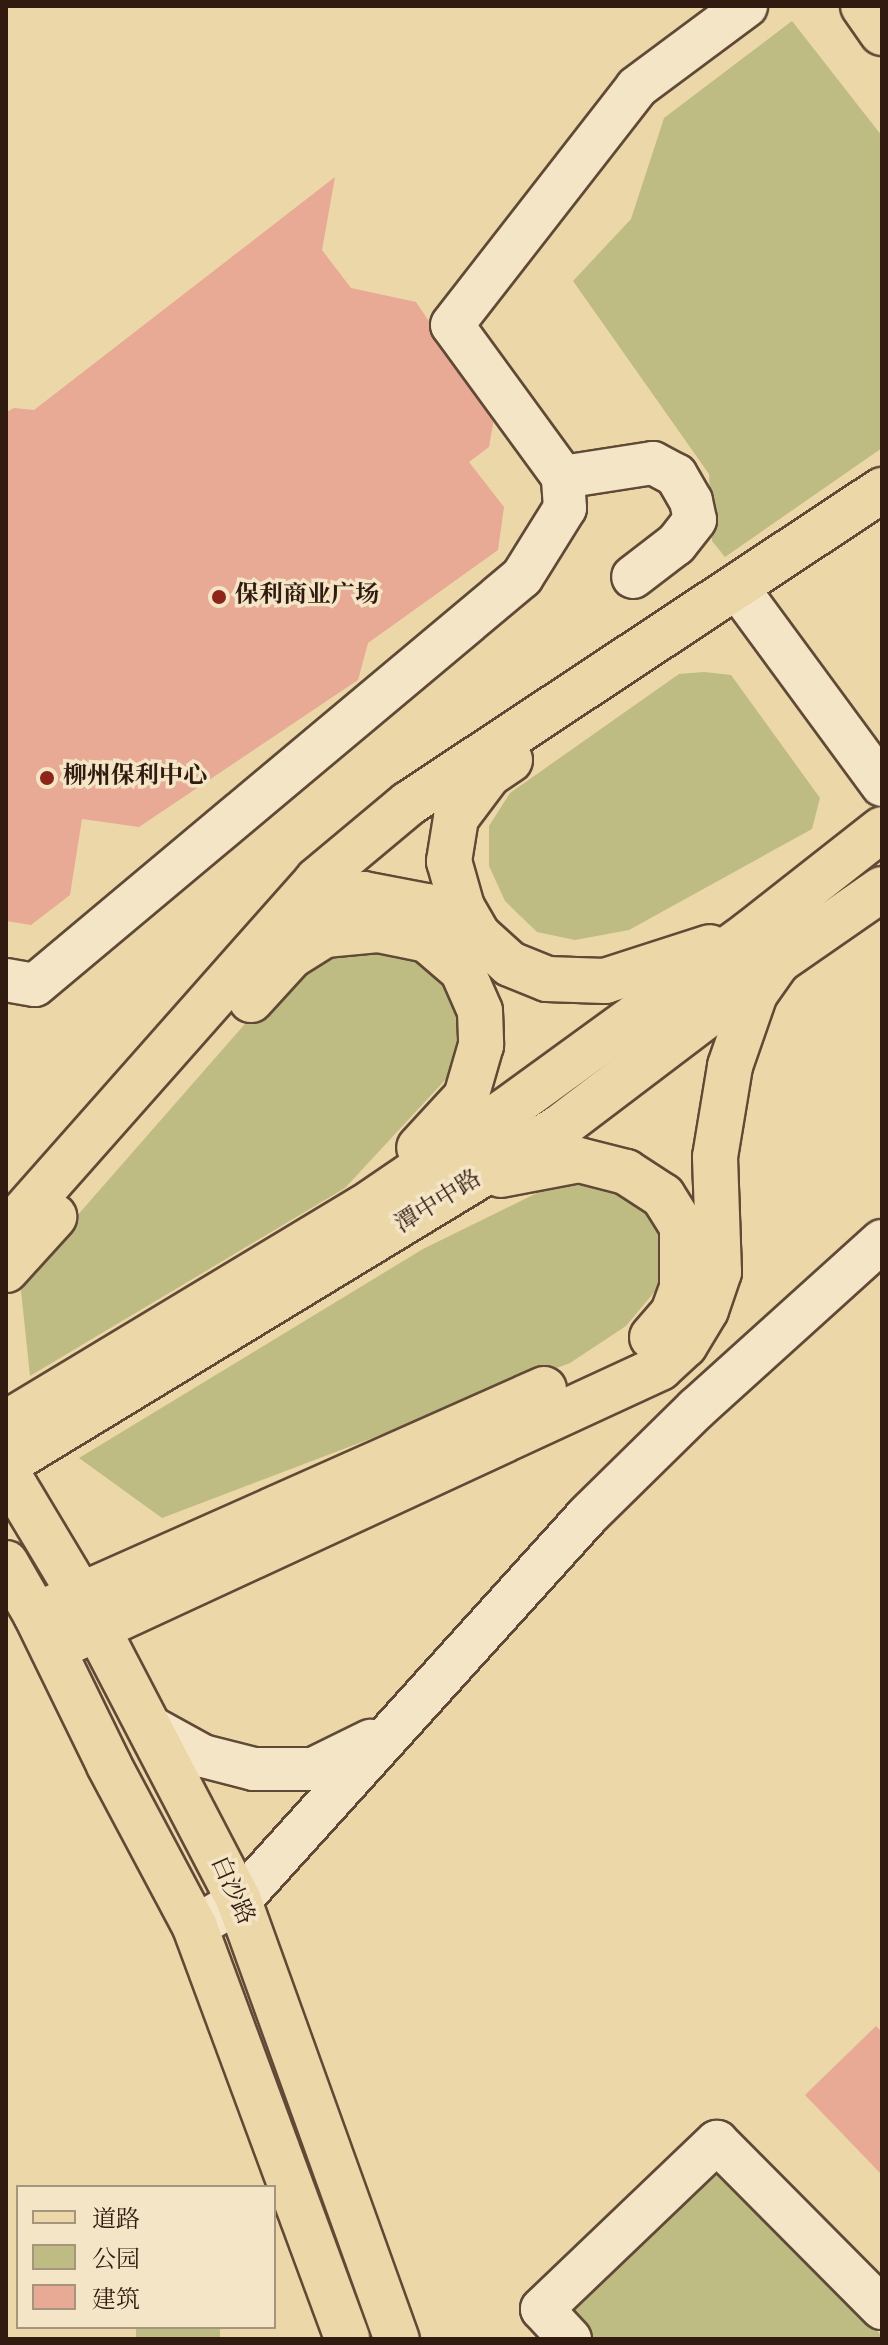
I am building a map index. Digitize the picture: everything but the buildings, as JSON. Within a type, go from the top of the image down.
[{"type":"main road","points":[[863,6],[882,33]]},
{"type":"main road","points":[[478,935],[462,907],[449,861],[456,818],[489,774],[753,588],[882,490]]},
{"type":"main road","points":[[6,1232],[317,880],[408,804],[753,588],[882,518]]},
{"type":"main road","name":"潭中中路","points":[[6,1423],[371,1224],[475,1180],[560,1127],[764,948],[824,874],[882,829]]},
{"type":"main road","points":[[88,1610],[660,1368],[685,1345],[706,1310],[719,1272],[715,1157],[730,1066],[755,994],[764,948],[605,981],[547,979],[510,964],[478,935],[427,906],[364,894],[317,905],[276,927]]},
{"type":"main road","name":"潭中中路","points":[[6,1464],[371,1224],[518,1101],[764,948],[867,900]]},
{"type":"main road","points":[[6,1270],[291,956],[325,935],[378,930],[427,940],[462,970],[480,1011],[481,1045],[466,1097],[371,1224]]},
{"type":"main road","points":[[44,1632],[601,1365],[652,1337],[673,1313],[682,1288],[682,1226],[663,1196],[626,1172],[579,1160],[475,1180]]},
{"type":"main road","name":"白沙路","points":[[6,1471],[88,1610],[239,1901],[397,2339]]},
{"type":"main road","name":"白沙路","points":[[8,1572],[44,1632],[195,1927],[347,2339]]},
{"type":"street","points":[[6,980],[35,985],[522,577],[565,508],[563,477],[452,325],[637,87],[746,6]]},
{"type":"street","points":[[563,477],[653,463],[676,475],[691,501],[695,520],[676,544],[633,577]]},
{"type":"street","points":[[753,588],[882,742]]},
{"type":"street","points":[[753,588],[882,785]]},
{"type":"street","points":[[195,1927],[239,1901],[589,1514],[697,1408],[882,1241]]},
{"type":"street","points":[[150,1727],[203,1756],[228,1763],[254,1769],[313,1769],[360,1749],[410,1711]]},
{"type":"street","points":[[570,2339],[542,2309],[717,2142],[882,2308]]},
{"type":"green space","points":[[792,21],[882,136],[882,448],[725,557],[712,541],[709,474],[573,281],[631,219],[664,118]]},
{"type":"green space","points":[[704,672],[731,675],[820,798],[812,829],[629,930],[575,940],[537,932],[505,901],[489,866],[489,826],[510,793],[679,674]]},
{"type":"green space","points":[[396,941],[446,972],[467,1023],[460,1064],[345,1188],[30,1376],[20,1281],[293,969],[343,942]]},
{"type":"green space","points":[[609,1178],[645,1202],[664,1240],[661,1284],[626,1326],[570,1363],[162,1518],[79,1458],[423,1249],[539,1192]]},
{"type":"green space","points":[[715,2163],[882,2339],[595,2339],[565,2307]]},
{"type":"green space","points":[[136,2329],[220,2329],[220,2339],[136,2339]]},
{"type":"place","name":"保利商业广场","points":[[219,597]]},
{"type":"place","name":"柳州保利中心","points":[[47,778]]}]
